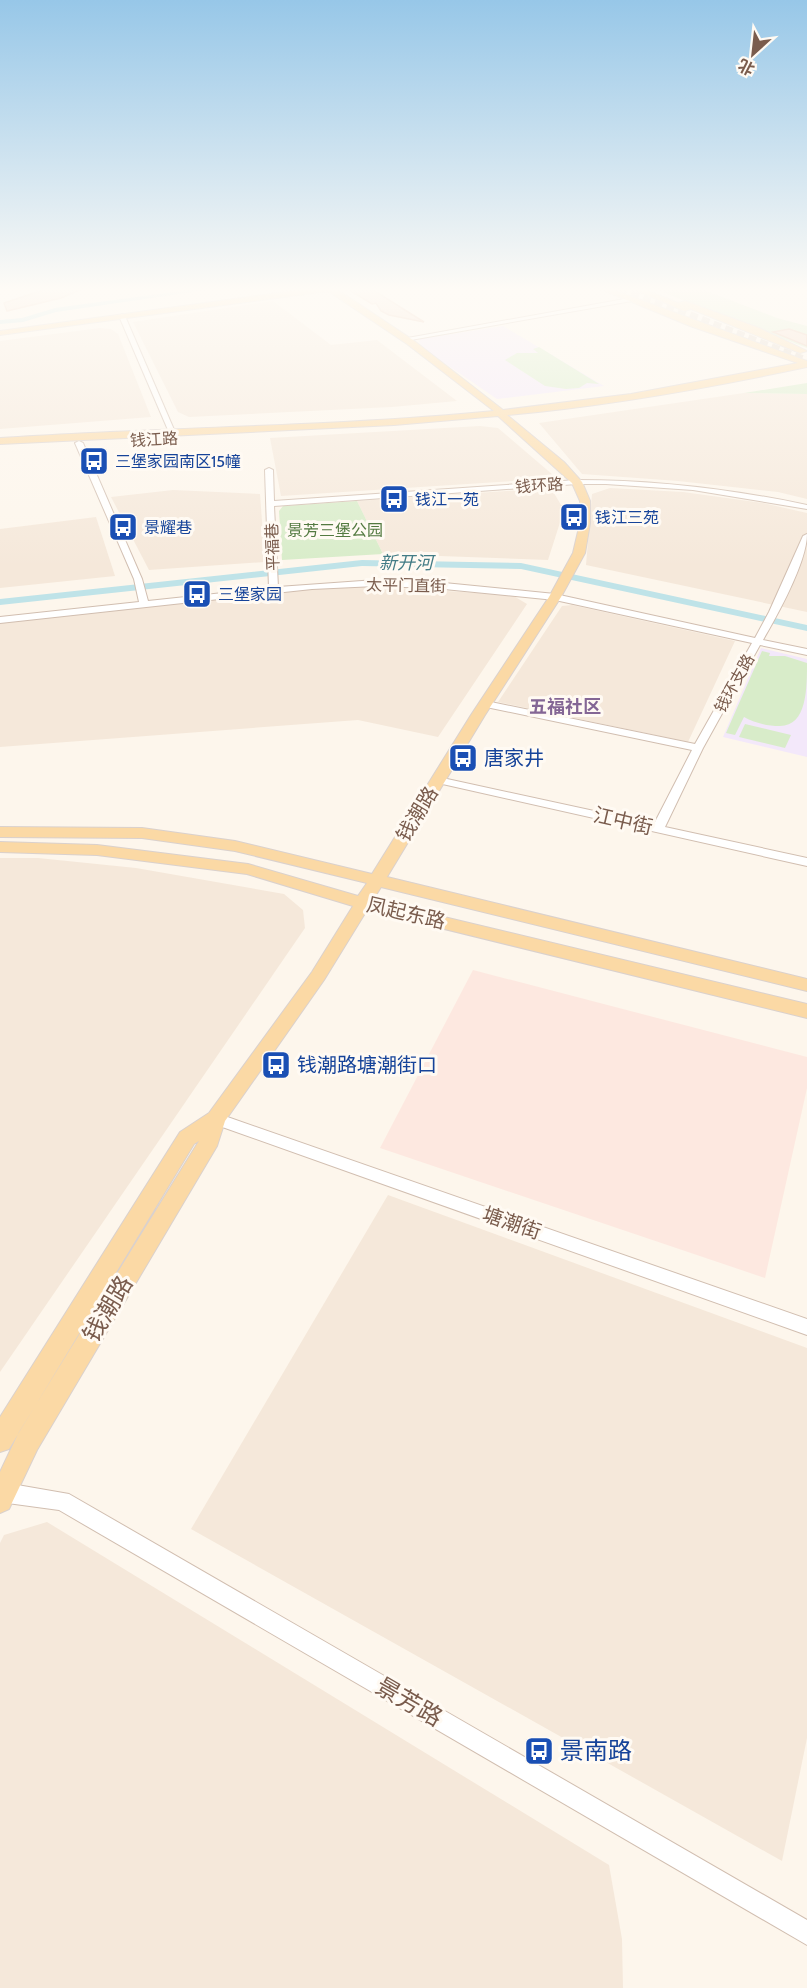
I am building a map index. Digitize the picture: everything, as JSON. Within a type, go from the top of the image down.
[{"type":"main road","name":"钱潮路","points":[[1,1495],[28,1441],[210,1140],[216,1119],[318,976],[438,780],[555,597],[579,553],[585,523],[585,501],[577,482],[544,449],[458,381]]},
{"type":"main road","name":"钱江路","points":[[504,417],[682,390],[725,381]]},
{"type":"main road","name":"钱江路","points":[[0,448],[504,417],[664,400],[762,381]]},
{"type":"main road","name":"钱潮路","points":[[480,408],[489,414],[504,417]]},
{"type":"main road","name":"钱江路","points":[[0,441],[172,430],[367,423],[489,414]]},
{"type":"main road","name":"凤起东路","points":[[0,832],[142,833],[235,846],[807,985]]},
{"type":"main road","name":"凤起东路","points":[[0,847],[97,850],[248,869],[362,903],[807,1011]]},
{"type":"main road","name":"钱潮路","points":[[0,1440],[187,1138],[216,1119]]},
{"type":"street","points":[[150,381],[172,430]]},
{"type":"street","points":[[79,443],[138,579],[143,599]]},
{"type":"street","name":"平福巷","points":[[269,470],[274,590]]},
{"type":"street","name":"钱环路","points":[[270,504],[577,482],[637,482],[683,486],[807,507]]},
{"type":"street","name":"钱环支路","points":[[658,829],[698,748],[774,612],[807,536]]},
{"type":"street","name":"太平门直街","points":[[0,620],[143,599],[376,583],[478,588],[555,597],[807,652]]},
{"type":"street","points":[[486,704],[698,748]]},
{"type":"street","name":"江中街","points":[[438,780],[807,862]]},
{"type":"street","name":"塘潮街","points":[[216,1119],[807,1327]]},
{"type":"street","name":"景芳路","points":[[1,1495],[62,1501],[807,1933]]},
{"type":"shaded area","points":[[0,381],[137,381],[151,417],[0,429]]},
{"type":"shaded area","points":[[162,381],[430,381],[457,401],[392,407],[189,417],[178,412]]},
{"type":"shaded area","points":[[470,381],[595,381],[604,386],[497,399]]},
{"type":"shaded area","name":"钱江三苑","points":[[744,393],[807,394],[807,499],[778,492],[678,481],[582,474],[539,423]]},
{"type":"shaded area","name":"钱江一苑","points":[[480,426],[498,428],[553,475],[544,479],[281,496],[270,438]]},
{"type":"shaded area","points":[[551,488],[564,510],[548,560],[383,554],[357,501]]},
{"type":"shaded area","points":[[610,488],[683,492],[763,503],[807,513],[807,612],[586,565],[592,494]]},
{"type":"shaded area","points":[[173,490],[260,494],[265,562],[149,570],[111,497]]},
{"type":"shaded area","points":[[96,517],[115,576],[0,588],[0,529]]},
{"type":"shaded area","points":[[366,586],[512,595],[527,604],[438,737],[358,720],[0,747],[0,622],[313,588]]},
{"type":"shaded area","points":[[572,605],[735,641],[688,742],[498,702],[562,606]]},
{"type":"shaded area","points":[[761,648],[807,659],[807,757],[723,737]]},
{"type":"shaded area","points":[[0,858],[38,858],[136,868],[284,894],[303,910],[305,928],[0,1372]]},
{"type":"shaded area","points":[[473,970],[807,1057],[807,1088],[765,1278],[380,1148]]},
{"type":"shaded area","points":[[388,1195],[807,1348],[807,1738],[782,1861],[191,1529]]},
{"type":"shaded area","points":[[47,1522],[609,1865],[622,1939],[623,1988],[0,1988],[0,1543],[4,1535]]},
{"type":"green space","points":[[537,381],[594,381],[599,384],[587,383],[579,388],[566,389],[545,386]]},
{"type":"green space","points":[[807,383],[807,394],[744,393]]},
{"type":"green space","name":"景芳三堡公园","points":[[357,501],[383,554],[282,560],[279,511],[283,506]]},
{"type":"green space","points":[[762,651],[770,653],[769,656],[785,656],[807,663],[804,704],[796,720],[789,724],[780,726],[761,724],[744,717],[735,735],[726,733]]},
{"type":"green space","points":[[745,724],[791,735],[785,748],[739,737]]},
{"type":"waterway","name":"新开河","points":[[0,602],[362,563],[521,566],[807,628]]},
{"type":"place","name":"三堡家园南区15幢","points":[[94,461]]},
{"type":"place","name":"钱江一苑","points":[[394,499]]},
{"type":"place","name":"钱江三苑","points":[[574,517]]},
{"type":"place","name":"景耀巷","points":[[123,527]]},
{"type":"place","name":"三堡家园","points":[[197,594]]},
{"type":"place","name":"唐家井","points":[[463,758]]},
{"type":"place","name":"钱潮路塘潮街口","points":[[276,1065]]},
{"type":"place","name":"景南路","points":[[539,1751]]},
{"type":"district","name":"五福社区","points":[[565,707]]}]
